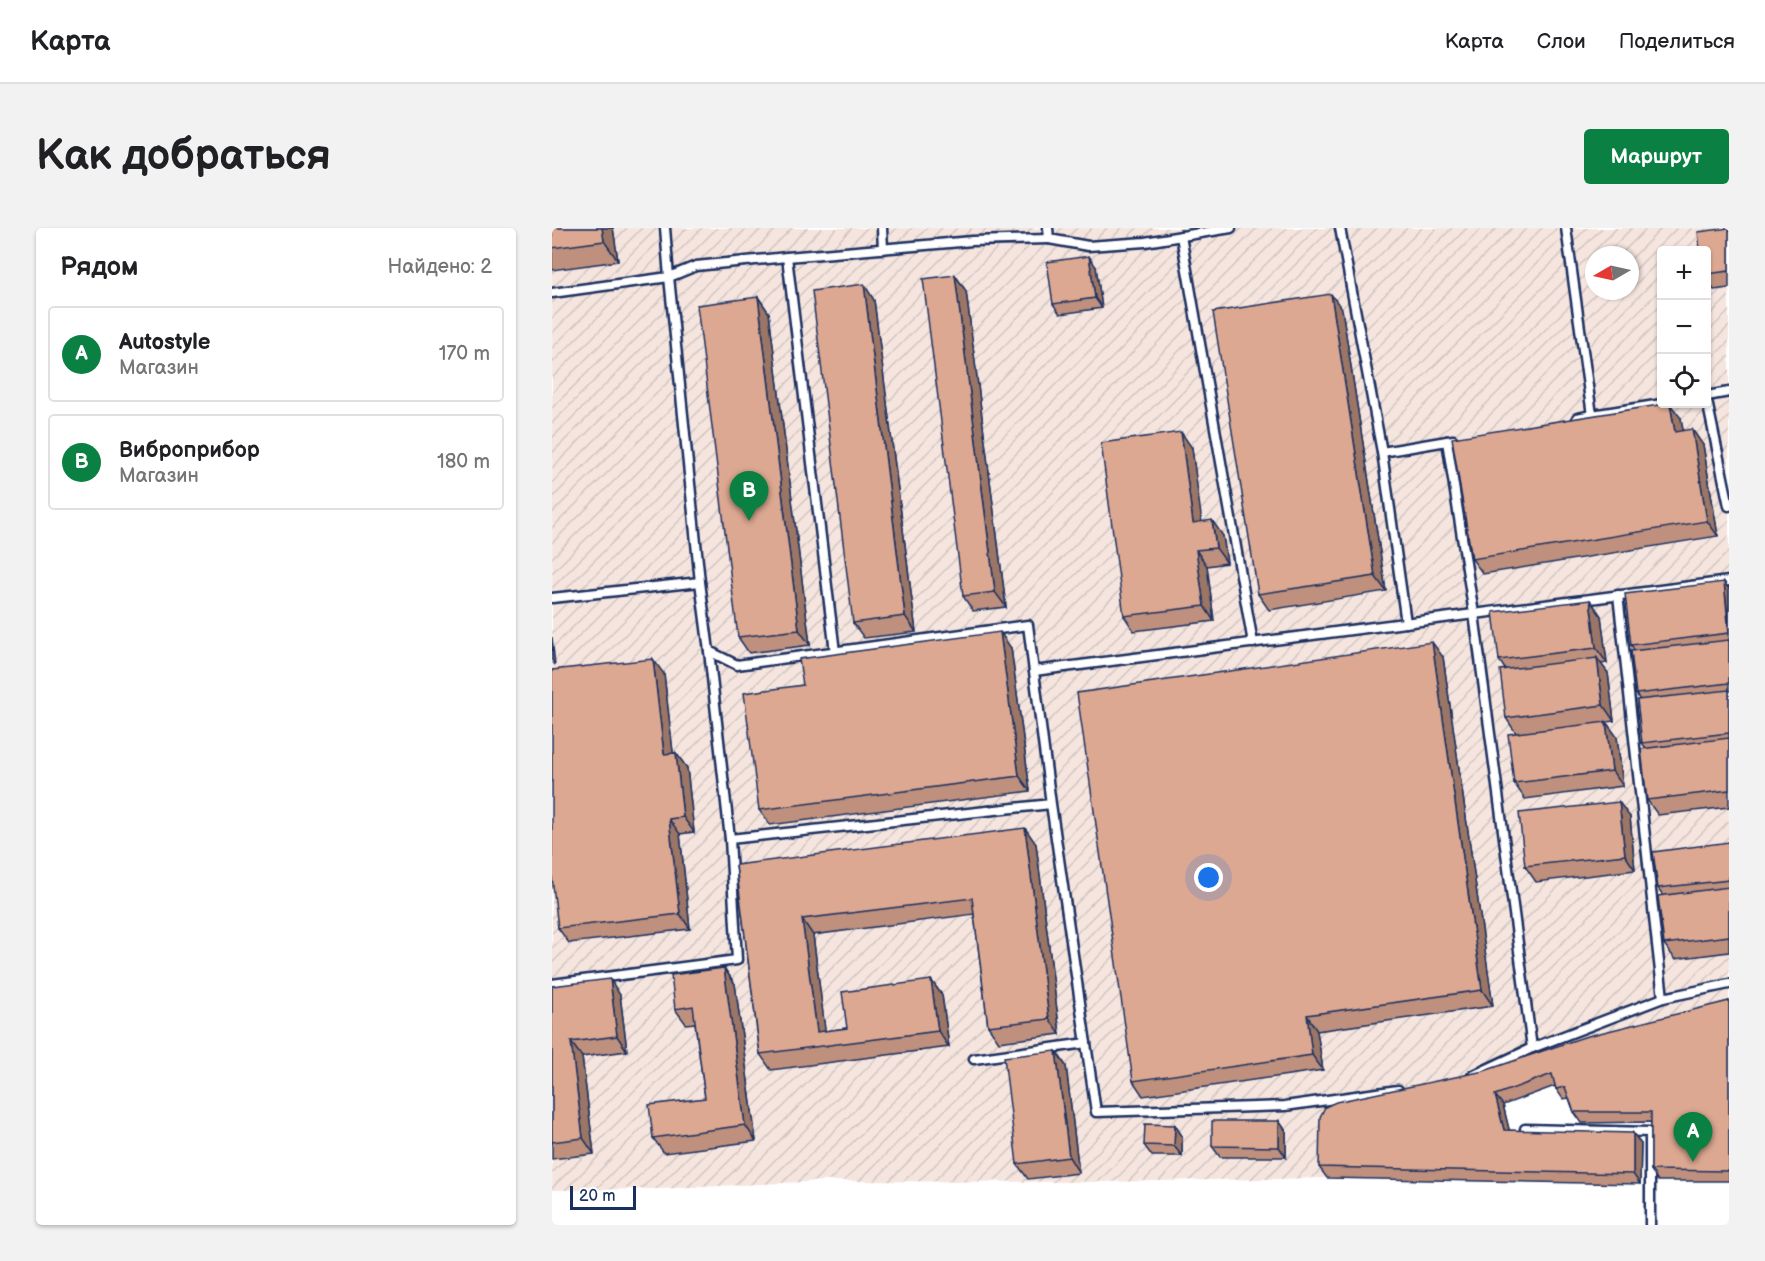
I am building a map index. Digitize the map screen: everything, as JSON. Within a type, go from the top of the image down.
[{"type":"lane","points":[[552,984],[737,960],[730,839],[700,582],[665,228]]},
{"type":"lane","points":[[882,228],[883,249]]},
{"type":"lane","points":[[1048,228],[1049,239]]},
{"type":"lane","points":[[552,293],[669,277],[696,266],[787,257],[972,241],[1049,239],[1088,246],[1145,242],[1230,228]]},
{"type":"lane","points":[[1340,228],[1382,452],[1406,623]]},
{"type":"lane","points":[[1566,228],[1592,415]]},
{"type":"lane","points":[[1181,236],[1252,643]]},
{"type":"lane","points":[[787,257],[835,652]]},
{"type":"lane","points":[[1711,395],[1729,392]]},
{"type":"lane","points":[[1570,419],[1657,405]]},
{"type":"lane","points":[[1709,408],[1729,506]]},
{"type":"lane","points":[[1382,452],[1458,439]]},
{"type":"lane","points":[[1447,441],[1474,615],[1532,1048]]},
{"type":"lane","points":[[1034,671],[1729,581]]},
{"type":"lane","points":[[552,598],[700,582]]},
{"type":"lane","points":[[1618,595],[1663,998]]},
{"type":"lane","points":[[709,651],[737,665],[1028,625],[1051,804],[1096,1112],[1285,1106],[1409,1088]]},
{"type":"lane","points":[[730,839],[1051,804]]},
{"type":"lane","points":[[1465,1079],[1532,1048],[1663,998],[1729,984]]},
{"type":"lane","points":[[974,1059],[1086,1043]]},
{"type":"lane","points":[[1525,1129],[1650,1132],[1650,1225]]},
{"type":"shaded area","points":[[552,228],[1729,228],[1729,1013],[1666,1028],[1327,1178],[1101,1182],[825,1181],[657,1189],[552,1190]]},
{"type":"building","points":[[552,228],[602,228],[604,241],[552,248]]},
{"type":"building","points":[[1729,228],[1729,271],[1711,273],[1711,246],[1700,246],[1698,232]]},
{"type":"building","points":[[1089,256],[1095,298],[1053,304],[1047,262]]},
{"type":"building","points":[[955,275],[995,592],[963,596],[923,279]]},
{"type":"building","points":[[864,284],[905,616],[853,623],[812,291]]},
{"type":"building","points":[[1331,294],[1375,576],[1258,594],[1213,312]]},
{"type":"building","points":[[758,297],[799,630],[738,637],[697,305]]},
{"type":"building","points":[[1657,405],[1657,408],[1671,408],[1675,432],[1692,429],[1707,521],[1472,559],[1452,438]]},
{"type":"building","points":[[1181,432],[1193,523],[1212,520],[1216,548],[1196,550],[1204,606],[1124,616],[1101,443]]},
{"type":"building","points":[[1724,582],[1729,633],[1631,645],[1625,594]]},
{"type":"building","points":[[1590,600],[1596,648],[1499,660],[1493,612]]},
{"type":"building","points":[[1000,632],[1019,776],[759,810],[744,693],[803,685],[799,659]]},
{"type":"building","points":[[1729,640],[1729,683],[1636,694],[1631,651]]},
{"type":"building","points":[[1432,642],[1482,990],[1307,1015],[1312,1055],[1133,1081],[1077,693]]},
{"type":"building","points":[[1597,658],[1603,705],[1506,718],[1500,670]]},
{"type":"building","points":[[653,659],[664,754],[676,753],[683,817],[669,819],[680,914],[558,928],[552,877],[552,670]]},
{"type":"building","points":[[1729,690],[1729,733],[1642,743],[1637,700]]},
{"type":"building","points":[[1606,722],[1612,771],[1514,783],[1508,734]]},
{"type":"building","points":[[1729,738],[1729,790],[1647,800],[1641,749]]},
{"type":"building","points":[[1619,802],[1625,855],[1525,866],[1519,813]]},
{"type":"building","points":[[1025,828],[1049,1019],[988,1026],[972,898],[802,919],[817,1032],[847,1028],[842,992],[931,980],[938,1031],[760,1054],[736,865]]},
{"type":"building","points":[[1729,842],[1729,880],[1658,888],[1653,852]]},
{"type":"building","points":[[1729,887],[1729,936],[1664,944],[1658,896]]},
{"type":"building","points":[[724,968],[745,1125],[653,1138],[649,1105],[705,1098],[693,1006],[675,1009],[671,975]]},
{"type":"building","points":[[610,979],[617,1036],[571,1042],[583,1138],[552,1142],[552,986]]},
{"type":"building","points":[[1729,1001],[1729,1171],[1651,1170],[1651,1112],[1574,1112],[1565,1087],[1556,1089],[1552,1074],[1495,1095],[1504,1130],[1633,1133],[1633,1174],[1319,1167],[1320,1117],[1325,1107],[1336,1102],[1484,1071],[1584,1037]]},
{"type":"building","points":[[1056,1051],[1069,1157],[1017,1164],[1004,1057]]},
{"type":"building","points":[[1212,1121],[1279,1121],[1279,1147],[1212,1146]]},
{"type":"building","points":[[1145,1124],[1175,1125],[1174,1146],[1144,1145]]},
{"type":"place","name":"Виброприбор","points":[[749,521]]},
{"type":"place","name":"Autostyle","points":[[1693,1162]]}]
